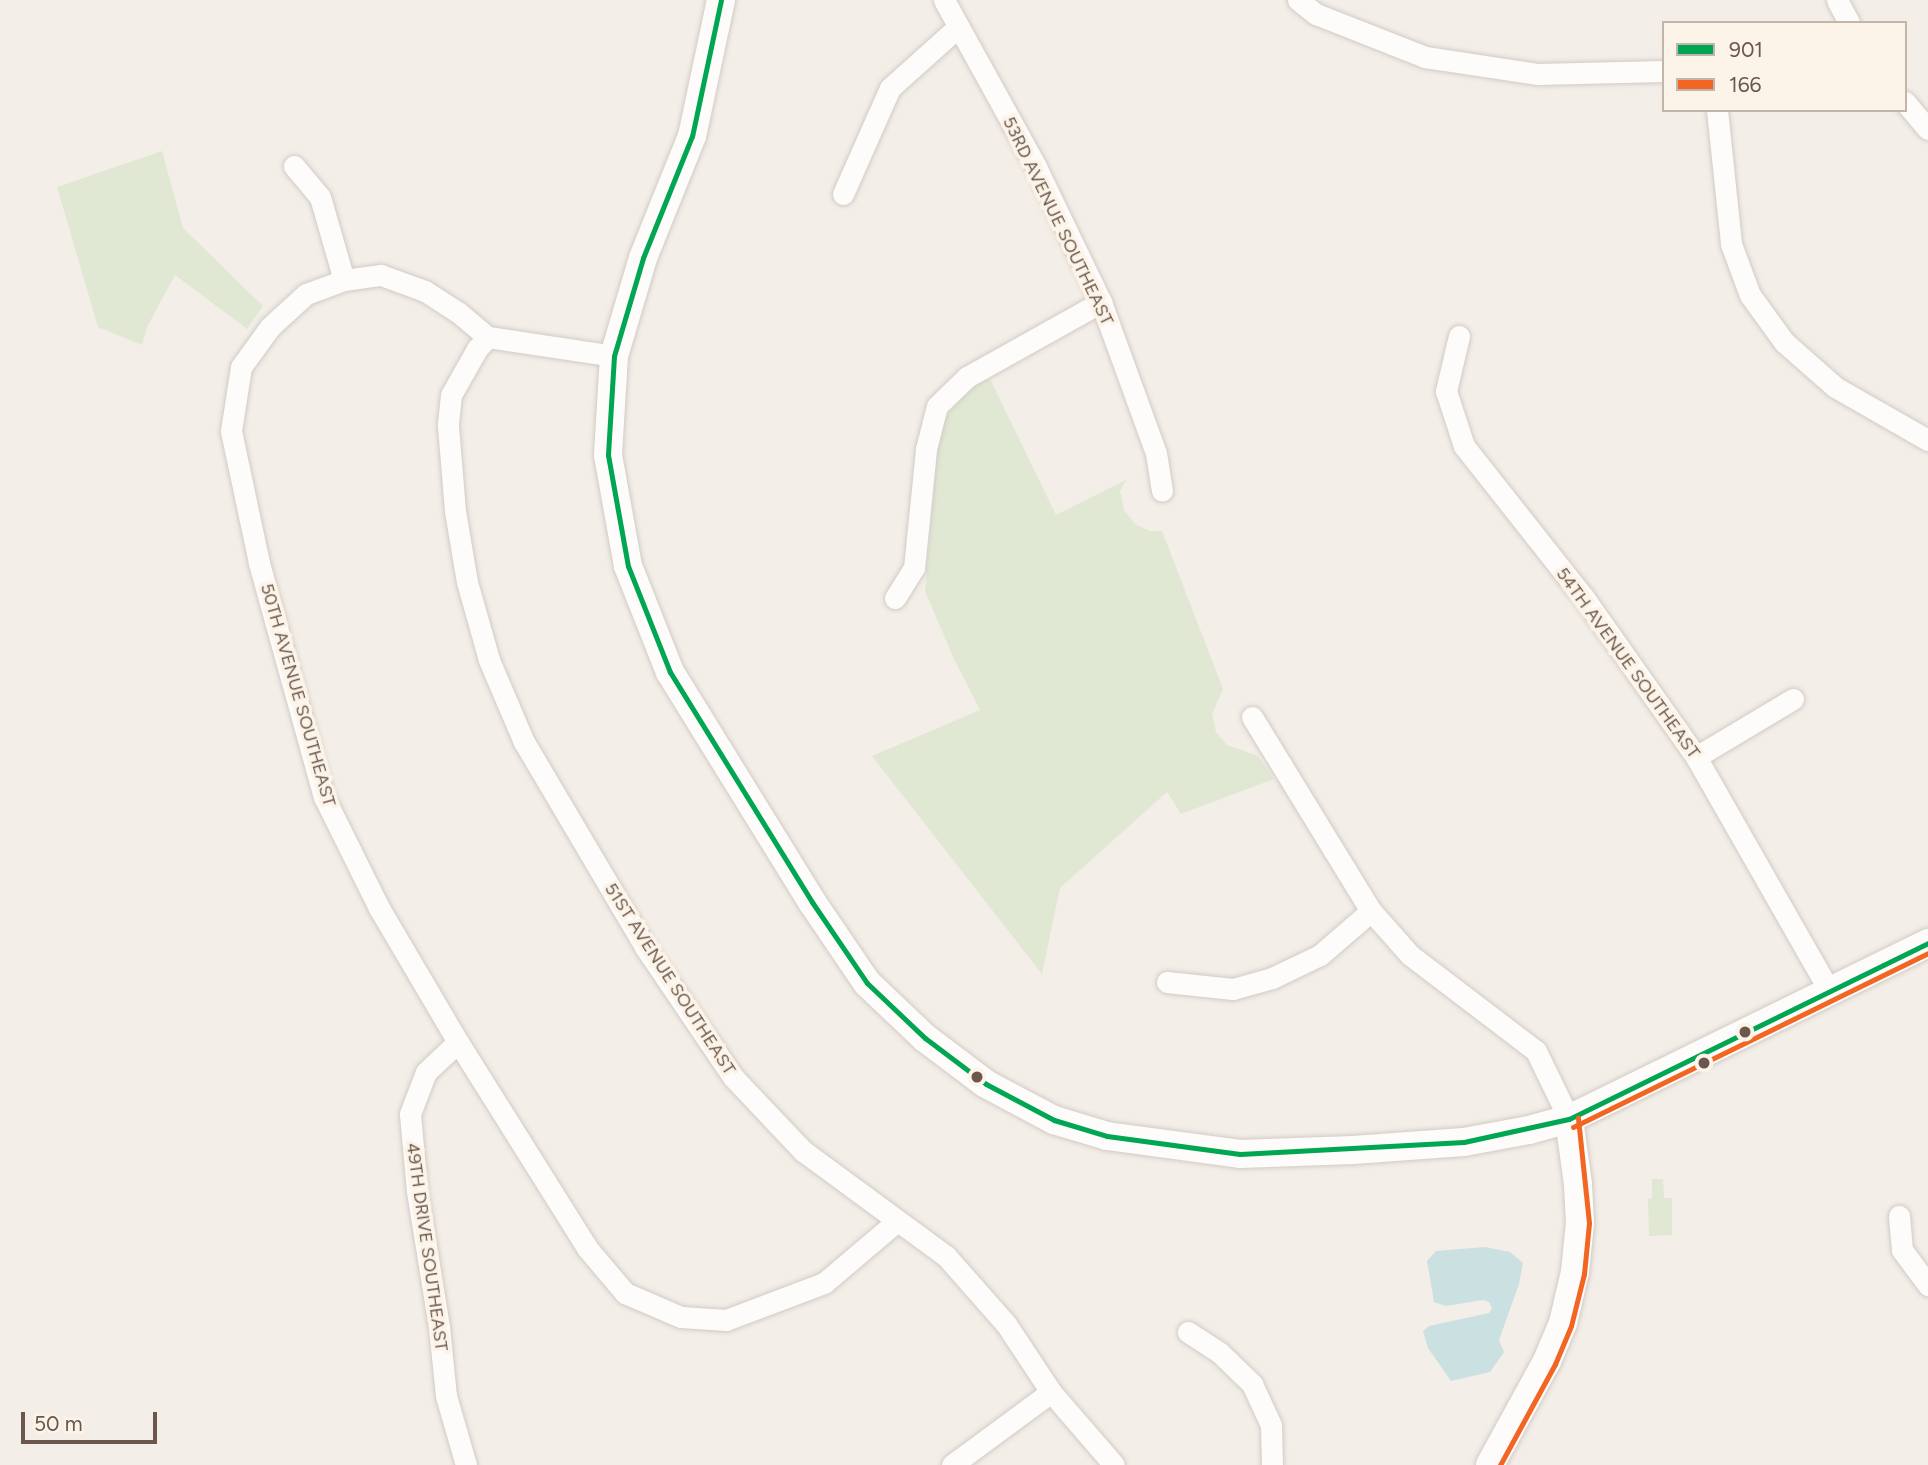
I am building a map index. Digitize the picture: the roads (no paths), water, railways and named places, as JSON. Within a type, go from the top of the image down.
[{"type":"street","points":[[721,0],[692,136],[643,258],[614,356],[608,455],[628,566],[670,672],[812,902],[867,983],[925,1038],[986,1084],[1054,1120],[1107,1136],[1227,1152],[1353,1150],[1464,1142],[1530,1130],[1569,1119],[1928,943]]},
{"type":"street","name":"53RD AVENUE SOUTHEAST","points":[[944,0],[1036,167],[1101,302],[1156,453],[1161,491]]},
{"type":"street","points":[[1298,0],[1315,14],[1425,57],[1537,74],[1662,71]]},
{"type":"street","points":[[1837,0],[1848,21]]},
{"type":"street","points":[[843,194],[890,88],[958,27]]},
{"type":"street","points":[[1907,104],[1928,130]]},
{"type":"street","points":[[1717,112],[1731,244],[1750,295],[1784,342],[1835,387],[1928,440]]},
{"type":"street","points":[[294,166],[320,197],[344,280]]},
{"type":"street","name":"50TH AVENUE SOUTHEAST","points":[[488,337],[459,313],[425,291],[381,275],[344,280],[306,294],[270,327],[241,367],[231,431],[259,563],[324,797],[379,908],[458,1042],[587,1248],[625,1293],[681,1317],[726,1320],[824,1283],[896,1223]]},
{"type":"street","points":[[895,598],[914,568],[926,449],[937,406],[967,377],[1101,302]]},
{"type":"street","name":"54TH AVENUE SOUTHEAST","points":[[1460,336],[1446,391],[1464,446],[1584,598],[1696,757],[1830,992]]},
{"type":"street","points":[[488,337],[614,356]]},
{"type":"street","name":"51ST AVENUE SOUTHEAST","points":[[488,337],[471,358],[451,395],[448,426],[455,511],[467,582],[489,660],[524,742],[645,947],[733,1077],[803,1151],[896,1223],[946,1256],[1006,1324],[1051,1392],[1114,1465]]},
{"type":"street","points":[[1696,757],[1793,699]]},
{"type":"street","points":[[1252,717],[1370,911],[1410,955],[1536,1051],[1569,1119],[1578,1184],[1580,1223],[1575,1272],[1563,1323],[1547,1361],[1490,1465]]},
{"type":"street","points":[[1167,982],[1233,989],[1272,978],[1320,955],[1370,911]]},
{"type":"street","name":"49TH DRIVE SOUTHEAST","points":[[458,1042],[426,1072],[410,1114],[417,1191],[439,1327],[446,1396],[466,1465]]},
{"type":"street","points":[[1899,1216],[1902,1250],[1928,1285]]},
{"type":"street","points":[[1188,1332],[1220,1353],[1252,1384],[1271,1424],[1272,1465]]},
{"type":"street","points":[[951,1465],[1051,1392]]}]
